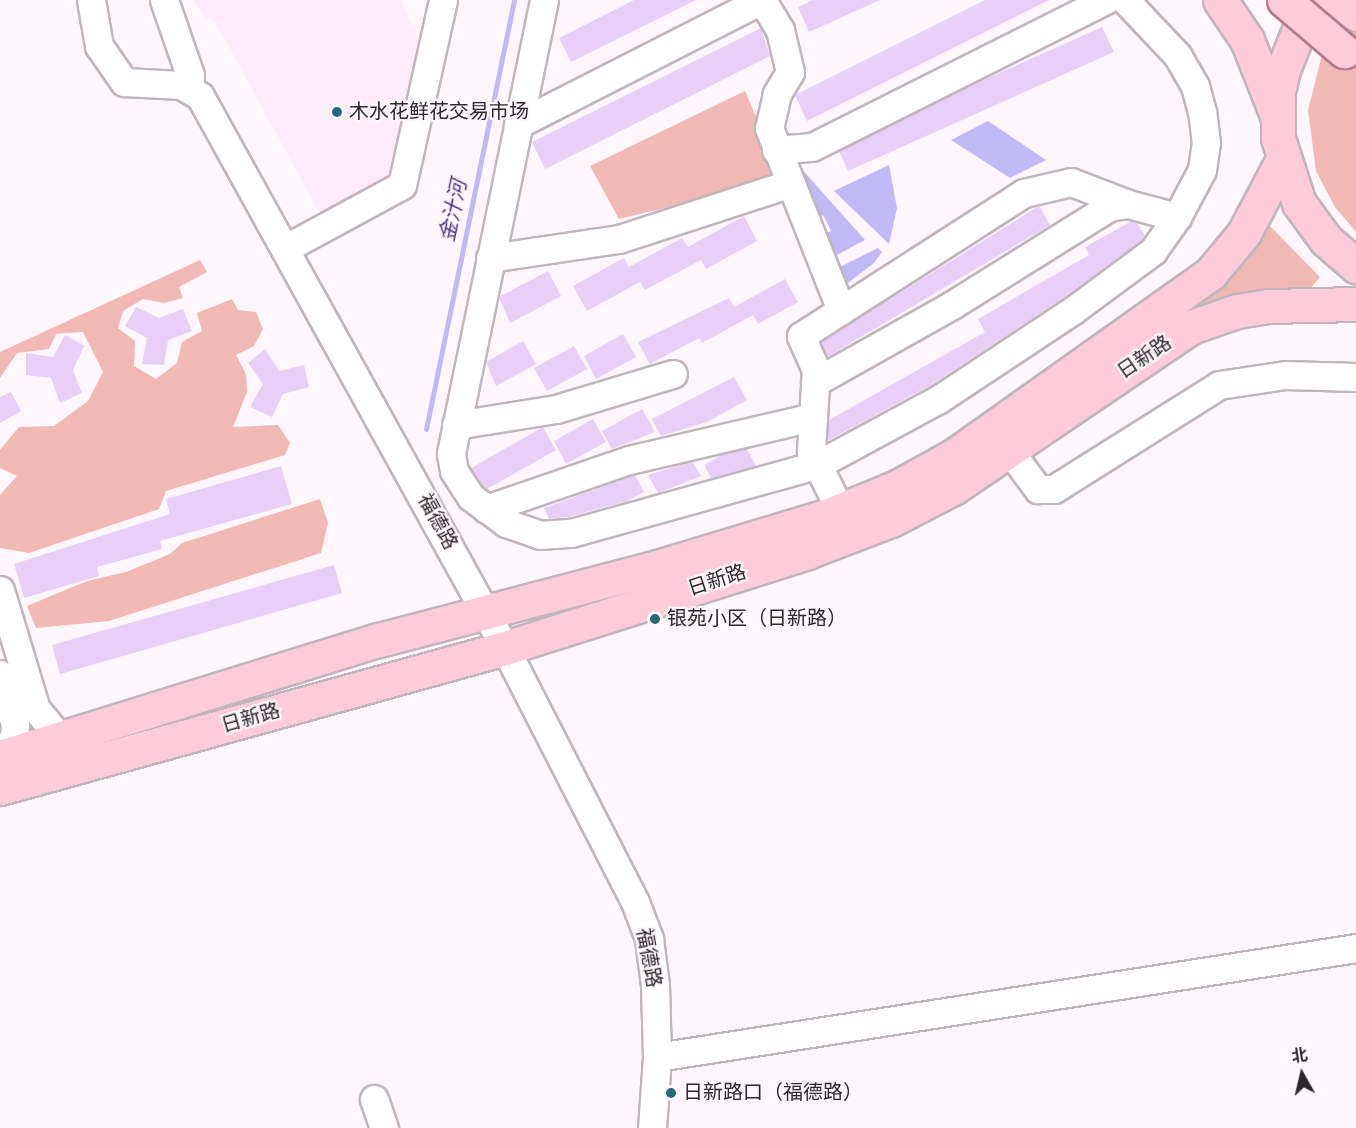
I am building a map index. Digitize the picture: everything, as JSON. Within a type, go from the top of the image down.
[{"type":"main road","points":[[1220,0],[1247,40],[1277,115]]},
{"type":"main road","points":[[1284,0],[1350,55]]},
{"type":"main road","points":[[1320,0],[1290,48],[1278,92],[1277,115],[1282,160],[1294,193],[1311,223],[1356,266]]},
{"type":"main road","points":[[1339,0],[1356,14]]},
{"type":"main road","name":"日新路","points":[[0,756],[70,737],[380,640],[486,614],[840,510],[897,487],[955,455],[1210,274],[1244,233],[1282,160]]},
{"type":"main road","name":"日新路","points":[[0,788],[505,648],[807,552],[891,520],[953,488],[1191,327],[1237,311],[1269,306],[1356,304]]},
{"type":"street","points":[[91,0],[99,46],[124,82],[190,88],[187,64],[164,0]]},
{"type":"street","points":[[286,248],[402,185],[443,0]]},
{"type":"street","points":[[544,0],[451,454],[454,471],[471,497],[506,523],[540,535],[571,533],[817,465],[939,399],[1072,311],[1153,251],[1176,217],[1202,170],[1206,143],[1202,112],[1195,86],[1178,56],[1125,0]]},
{"type":"street","points":[[518,124],[762,0],[780,30],[790,72],[777,94],[769,128],[788,184],[841,310]]},
{"type":"street","points":[[776,150],[812,147],[1106,0]]},
{"type":"street","name":"福德路","points":[[190,88],[200,96],[286,248],[505,648],[635,902],[649,939],[655,985],[657,1058],[652,1128]]},
{"type":"street","points":[[840,510],[811,451],[816,370],[801,336],[1024,193],[1071,183],[1128,204],[1176,217]]},
{"type":"street","points":[[490,258],[619,239],[788,184]]},
{"type":"street","points":[[815,382],[952,305],[1085,219],[1109,207],[1128,204]]},
{"type":"street","points":[[456,425],[556,409],[674,375]]},
{"type":"street","points":[[1009,450],[1038,489],[1054,489],[1220,385],[1285,375],[1356,377]]},
{"type":"street","points":[[486,509],[629,460],[813,417]]},
{"type":"street","points":[[0,590],[8,649],[41,720],[55,732],[70,737]]},
{"type":"street","points":[[0,674],[15,726],[14,737],[0,756]]},
{"type":"street","points":[[657,1058],[1356,948]]},
{"type":"street","points":[[374,1099],[384,1128]]},
{"type":"shaded area","name":"木水花鲜花交易市场","points":[[194,0],[401,0],[422,47],[395,178],[322,217],[215,21],[204,17]]},
{"type":"shaded area","points":[[1356,6],[1356,232],[1335,207],[1316,171],[1308,110],[1323,51]]},
{"type":"shaded area","points":[[745,91],[783,179],[619,219],[590,166]]},
{"type":"shaded area","points":[[988,121],[1046,160],[1010,178],[951,140]]},
{"type":"shaded area","points":[[790,156],[865,240],[831,258],[820,237],[831,231],[823,215],[811,221]]},
{"type":"shaded area","points":[[889,165],[897,208],[889,244],[834,191]]},
{"type":"shaded area","points":[[1266,222],[1320,277],[1311,288],[1264,291],[1201,308],[1196,301],[1217,287],[1243,260]]},
{"type":"shaded area","points":[[878,248],[882,252],[874,263],[844,286],[836,269]]},
{"type":"shaded area","points":[[200,260],[207,272],[179,287],[183,298],[164,303],[143,299],[123,311],[118,328],[135,341],[134,366],[156,379],[177,363],[182,342],[202,331],[197,313],[232,299],[238,310],[256,312],[263,329],[254,346],[236,355],[246,374],[247,392],[233,427],[278,425],[290,443],[285,455],[166,491],[159,509],[29,553],[0,548],[0,495],[17,476],[0,468],[0,450],[19,427],[54,426],[88,401],[103,372],[83,332],[56,334],[49,349],[17,353],[0,378],[0,352]]},
{"type":"shaded area","points":[[320,499],[328,523],[321,553],[109,621],[36,628],[27,606],[87,581],[126,572],[170,554],[182,543]]},
{"type":"building","points":[[634,0],[696,0],[571,62],[559,38]]},
{"type":"building","points":[[813,0],[880,0],[809,32],[798,7]]},
{"type":"building","points":[[985,0],[1049,0],[807,121],[795,95]]},
{"type":"building","points":[[1102,27],[1114,52],[848,171],[839,151],[959,91]]},
{"type":"building","points":[[761,28],[770,56],[545,169],[532,142]]},
{"type":"building","points":[[1039,206],[1050,225],[827,357],[821,342]]},
{"type":"building","points":[[744,216],[757,241],[706,269],[701,260],[645,290],[640,282],[587,311],[573,286],[624,258],[629,267],[682,238],[688,247]]},
{"type":"building","points":[[1132,221],[1137,223],[1145,236],[1142,240],[1063,298],[931,385],[827,441],[829,420],[985,332],[978,319],[1089,255],[1085,247]]},
{"type":"building","points":[[548,271],[561,296],[510,323],[499,297]]},
{"type":"building","points":[[785,279],[798,302],[758,324],[753,315],[702,343],[699,338],[650,364],[638,342],[729,298],[734,307]]},
{"type":"building","points":[[136,307],[159,318],[183,309],[192,331],[168,340],[164,365],[142,364],[147,338],[125,326]]},
{"type":"building","points":[[623,334],[636,357],[596,379],[584,356]]},
{"type":"building","points":[[65,335],[84,346],[73,370],[82,393],[60,403],[51,378],[26,375],[26,353],[53,357]]},
{"type":"building","points":[[523,341],[536,364],[496,386],[486,362]]},
{"type":"building","points":[[574,346],[587,369],[547,391],[534,368]]},
{"type":"building","points":[[265,349],[279,371],[304,365],[309,387],[283,394],[272,417],[250,407],[263,384],[248,363]]},
{"type":"building","points":[[734,377],[747,400],[707,422],[661,436],[652,419]]},
{"type":"building","points":[[11,392],[21,411],[0,423],[0,397]]},
{"type":"building","points":[[642,409],[655,432],[612,449],[602,431]]},
{"type":"building","points":[[593,419],[606,442],[566,464],[554,441]]},
{"type":"building","points":[[543,427],[556,450],[487,489],[483,486],[471,468]]},
{"type":"building","points":[[747,449],[756,466],[711,478],[704,465],[723,454]]},
{"type":"building","points":[[692,461],[701,476],[658,493],[648,475]]},
{"type":"building","points":[[281,466],[292,504],[160,541],[162,549],[97,567],[99,576],[24,598],[14,564],[170,514],[166,499]]},
{"type":"building","points":[[635,475],[644,492],[627,501],[568,517],[549,519],[544,508]]},
{"type":"building","points":[[334,565],[342,593],[60,674],[52,645]]},
{"type":"waterway","name":"金汁河","points":[[426,429],[514,0]]},
{"type":"place","name":"木水花鲜花交易市场","points":[[337,112]]},
{"type":"place","name":"银苑小区（日新路）","points":[[655,619]]},
{"type":"place","name":"日新路口（福德路）","points":[[671,1093]]}]
